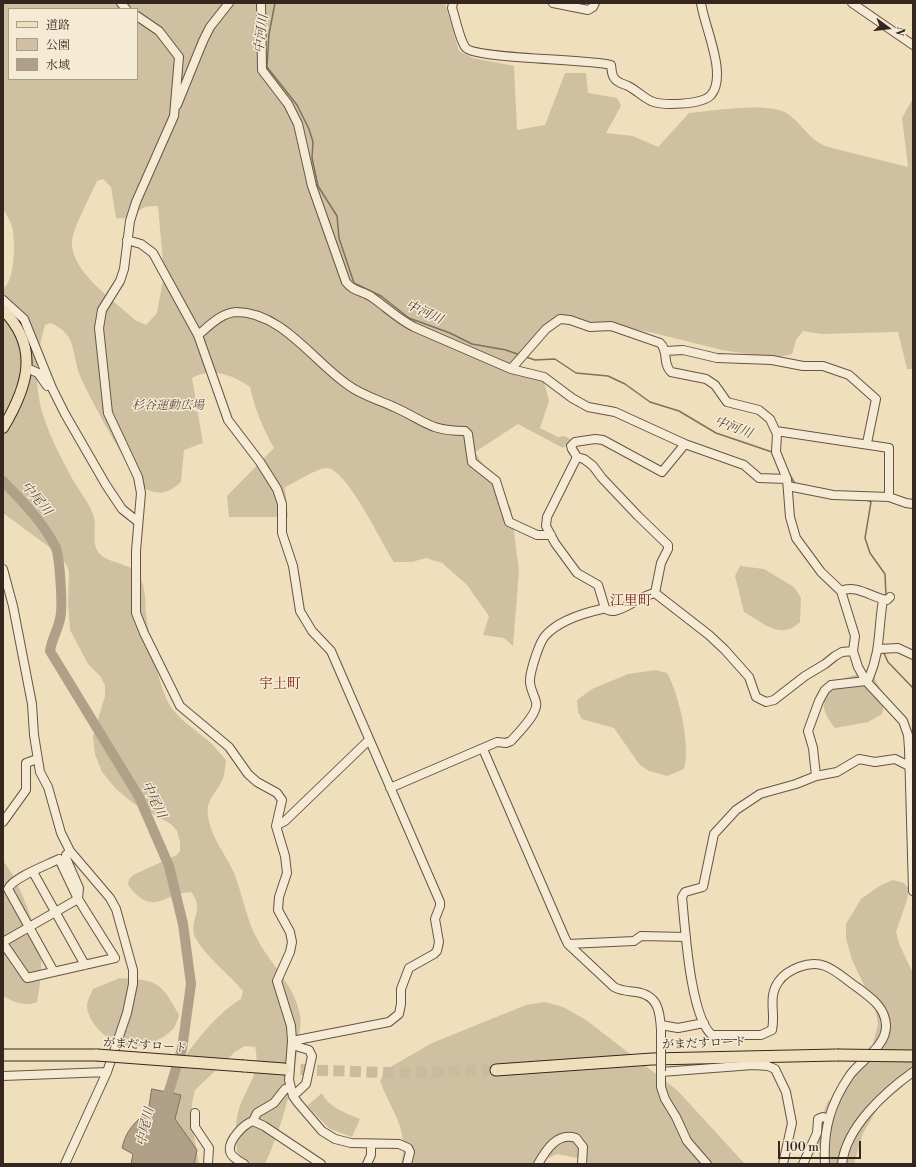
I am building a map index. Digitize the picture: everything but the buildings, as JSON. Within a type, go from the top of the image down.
[{"type":"highway","name":"がまだすロード","points":[[3,1055],[97,1055],[284,1070]]},
{"type":"highway","name":"がまだすロード","points":[[496,1070],[718,1056],[913,1056]]},
{"type":"main road","points":[[3,310],[21,334],[26,347],[27,368],[22,391],[3,428]]},
{"type":"street","points":[[228,3],[210,27],[203,41],[181,98],[176,107],[171,124],[136,202],[130,221],[120,281],[102,310],[99,328],[108,413],[138,477],[140,485],[141,501],[137,522],[135,572],[136,612],[144,633],[180,706],[186,714],[229,747],[248,774],[257,782],[280,795],[282,804],[276,826],[288,869],[287,878],[279,897],[278,910],[290,932],[292,942],[290,952],[278,974],[277,986],[291,1026],[292,1043],[290,1054],[292,1092],[304,1111],[329,1135],[343,1141],[404,1145],[410,1152],[407,1164]]},
{"type":"street","points":[[261,3],[262,70],[288,104],[298,124],[312,186],[350,287],[371,296],[399,319],[414,327],[511,369],[544,377],[572,398],[588,407],[615,412],[685,444],[744,465],[759,478],[787,482],[839,495],[889,497],[913,504]]},
{"type":"street","points":[[453,3],[452,8],[464,44],[469,50],[496,55],[611,65],[612,74],[617,82],[629,86],[652,102],[680,104],[694,103],[706,99],[711,95],[717,79],[709,31],[702,13],[701,3]]},
{"type":"street","points":[[553,3],[588,10],[593,7],[595,3]]},
{"type":"street","points":[[852,3],[913,45]]},
{"type":"street","points":[[138,17],[159,32],[179,57],[176,107]]},
{"type":"street","points":[[127,240],[141,244],[153,253],[198,335],[228,420],[260,462],[277,489],[282,504],[282,533],[293,566],[302,616],[312,631],[331,651],[440,902],[440,908],[436,919],[438,947],[434,954],[410,968],[401,989],[401,1009],[394,1020],[292,1043]]},
{"type":"street","points":[[3,300],[24,319],[52,388],[65,414],[106,485],[122,509],[137,522]]},
{"type":"street","points":[[198,335],[224,315],[235,312],[264,318],[287,333],[348,386],[398,408],[430,427],[440,430],[465,431],[468,434],[472,462],[496,480],[509,522],[537,535],[551,535]]},
{"type":"street","points":[[511,369],[551,324],[565,319],[586,326],[605,325],[623,329],[657,341],[666,351],[666,366],[671,372],[706,379],[715,385],[727,402],[755,408],[764,413],[770,419],[776,431],[776,452],[787,482],[790,517],[796,538],[821,572],[841,591],[855,636],[853,651],[854,657],[866,681],[903,721],[908,735],[911,791],[913,892]]},
{"type":"street","points":[[666,351],[683,350],[724,358],[772,360],[803,366],[823,366],[843,372],[855,379],[876,399],[867,443]]},
{"type":"street","points":[[27,368],[34,370],[42,377],[61,413],[65,414]]},
{"type":"street","points":[[776,431],[834,441],[867,443],[871,446],[889,448],[889,497]]},
{"type":"street","points":[[577,458],[572,449],[573,443],[595,439],[603,440],[662,472],[685,444]]},
{"type":"street","points":[[577,458],[547,517],[546,526],[577,573],[598,585],[605,608]]},
{"type":"street","points":[[577,458],[584,459],[593,466],[602,478],[638,516],[668,545],[668,549],[661,563],[655,593]]},
{"type":"street","points":[[3,569],[13,606],[32,704],[37,759],[40,772],[48,787],[61,833],[70,851],[110,898],[116,909],[133,970],[133,984],[129,1007],[107,1072],[65,1164]]},
{"type":"street","points":[[816,776],[813,748],[808,732],[818,701],[825,690],[831,685],[866,681],[870,676],[881,649],[880,616],[886,599],[861,591],[841,591]]},
{"type":"street","points":[[390,788],[497,742],[506,744],[511,742],[536,711],[536,703],[530,686],[530,676],[544,637],[559,626],[572,620],[605,608],[614,611],[630,605],[647,595],[655,593]]},
{"type":"street","points":[[655,593],[697,625],[725,650],[749,677],[756,697],[766,702],[774,700],[805,676],[835,656],[842,652],[853,651]]},
{"type":"street","points":[[881,649],[898,648],[913,655]]},
{"type":"street","points":[[276,826],[285,821],[369,740]]},
{"type":"street","points":[[483,749],[568,944],[614,987],[623,991],[644,994],[651,997],[658,1006],[661,1028],[661,1087],[665,1100],[676,1117],[686,1141],[707,1164]]},
{"type":"street","points":[[3,822],[26,790],[26,763],[37,759]]},
{"type":"street","points":[[825,1164],[824,1140],[829,1119],[846,1082],[859,1064],[879,1044],[885,1034],[886,1026],[882,1011],[874,999],[833,969],[816,964],[807,964],[790,972],[779,981],[771,998],[773,1024],[772,1030],[768,1033],[761,1035],[712,1035],[704,1023],[692,988],[682,897],[685,892],[703,887],[714,834],[736,810],[760,794],[796,784],[816,776],[837,772],[859,759],[875,762],[894,759],[909,766]]},
{"type":"street","points":[[70,851],[66,855],[66,858],[79,888],[78,899]]},
{"type":"street","points":[[54,972],[29,928],[5,891],[9,886],[59,859],[78,899],[115,958],[85,965],[54,972],[27,978],[3,943],[29,928],[78,899]]},
{"type":"street","points":[[33,872],[85,965]]},
{"type":"street","points":[[568,944],[634,941],[641,936],[686,937]]},
{"type":"street","points":[[661,1028],[678,1028],[704,1023]]},
{"type":"street","points":[[292,1043],[309,1050],[312,1056],[306,1084],[292,1092]]},
{"type":"street","points":[[661,1072],[753,1064],[768,1066],[775,1069],[786,1092],[792,1123],[783,1164]]},
{"type":"street","points":[[3,1076],[107,1072]]},
{"type":"street","points":[[842,1164],[848,1142],[860,1125],[886,1092],[913,1072]]},
{"type":"street","points":[[244,1164],[234,1157],[230,1151],[230,1144],[242,1127],[253,1121],[257,1113],[274,1103],[285,1089],[292,1092]]},
{"type":"street","points":[[195,1112],[195,1127],[209,1148],[208,1164]]},
{"type":"street","points":[[803,1164],[817,1133],[818,1119],[823,1117],[829,1119]]},
{"type":"street","points":[[253,1121],[264,1126],[321,1164]]},
{"type":"street","points":[[538,1164],[550,1146],[558,1140],[568,1137],[576,1138],[583,1147],[582,1164]]},
{"type":"street","points":[[367,1164],[371,1155],[371,1144]]},
{"type":"green space","name":"杉谷運動広場","points":[[3,3],[445,3],[459,51],[473,58],[514,66],[517,130],[545,125],[565,73],[586,73],[588,93],[617,98],[621,106],[606,133],[633,136],[658,147],[689,113],[755,107],[768,108],[780,110],[788,114],[811,136],[821,144],[828,147],[908,167],[902,118],[913,98],[913,369],[907,369],[898,332],[821,334],[803,331],[796,340],[792,354],[774,358],[722,350],[654,333],[582,320],[561,323],[522,351],[518,365],[544,382],[549,401],[540,428],[558,437],[565,436],[571,440],[563,448],[518,424],[475,452],[511,508],[519,571],[513,646],[504,638],[483,635],[489,616],[467,585],[442,563],[426,558],[412,562],[394,562],[354,493],[335,472],[327,468],[323,468],[285,487],[288,517],[229,517],[227,496],[274,448],[260,419],[250,387],[229,376],[207,373],[192,378],[203,443],[184,450],[181,482],[174,488],[166,492],[158,493],[148,490],[133,472],[123,456],[92,400],[80,376],[73,347],[69,338],[59,327],[54,324],[51,323],[45,325],[37,369],[41,406],[46,423],[62,460],[88,503],[94,517],[95,542],[98,551],[106,558],[135,571],[142,582],[154,658],[167,700],[175,713],[212,744],[226,760],[225,772],[222,780],[208,806],[208,816],[212,832],[234,873],[251,927],[260,944],[294,995],[301,1018],[297,1055],[287,1103],[265,1164],[239,1164],[236,1138],[238,1112],[254,1073],[257,1056],[255,1047],[245,1046],[235,1052],[195,1090],[192,1103],[192,1125],[199,1164],[148,1164],[152,1118],[168,1083],[178,1066],[203,1034],[216,1019],[241,999],[243,991],[210,957],[195,937],[193,931],[197,904],[191,892],[158,902],[151,902],[144,900],[137,895],[128,885],[129,879],[133,875],[177,855],[180,851],[180,842],[177,831],[171,824],[133,803],[116,789],[102,772],[95,754],[93,736],[105,696],[105,686],[101,677],[88,664],[70,630],[68,602],[69,571],[66,564],[56,552],[3,513],[3,289],[10,278],[13,262],[14,237],[10,222],[3,208]],"holes":[[[103,179],[111,187],[116,218],[120,219],[131,216],[145,207],[158,206],[164,274],[157,313],[146,325],[135,320],[95,285],[78,264],[73,253],[73,236],[97,181]]]},
{"type":"green space","points":[[740,566],[764,569],[794,587],[801,598],[800,622],[786,630],[779,630],[765,625],[744,612],[735,576]]},
{"type":"green space","points":[[656,670],[667,673],[676,694],[685,734],[686,759],[684,769],[667,776],[649,771],[639,764],[614,728],[582,719],[578,712],[577,700],[592,689],[628,674]]},
{"type":"green space","points":[[866,672],[872,674],[882,693],[884,703],[882,714],[868,722],[835,728],[827,717],[824,707],[823,701],[827,683]]},
{"type":"green space","points":[[3,861],[15,879],[30,916],[40,949],[41,969],[37,1002],[28,1004],[20,1003],[3,996]]},
{"type":"green space","points":[[893,880],[904,883],[909,889],[907,900],[896,932],[900,946],[913,973],[913,1077],[878,1108],[863,1133],[854,1164],[828,1164],[816,1149],[815,1137],[821,1119],[827,1103],[872,1047],[878,1024],[875,1008],[852,960],[846,939],[846,924],[861,899],[881,885]]},
{"type":"green space","points":[[120,978],[151,982],[162,989],[179,1015],[176,1024],[169,1033],[156,1041],[135,1046],[127,1046],[111,1039],[97,1028],[88,1014],[87,1006],[93,989]]},
{"type":"green space","points":[[545,1002],[563,1007],[586,1020],[677,1090],[745,1164],[590,1164],[583,1159],[557,1154],[535,1164],[401,1164],[403,1141],[401,1131],[380,1081],[387,1069],[432,1043],[526,1005]]},
{"type":"green space","points":[[322,1093],[328,1102],[333,1106],[360,1119],[352,1137],[330,1129],[307,1106]]},
{"type":"water","points":[[152,1089],[181,1095],[175,1119],[197,1150],[194,1164],[131,1164],[133,1154],[122,1148],[129,1131],[148,1111]]},
{"type":"waterway","name":"中河川","points":[[275,3],[269,34],[267,67],[297,105],[309,129],[313,142],[312,158],[318,186],[337,216],[339,238],[354,283],[381,296],[409,318],[450,333],[472,344],[506,350],[520,355]]},
{"type":"waterway","name":"中河川","points":[[526,357],[535,360],[555,359],[576,373],[608,376],[625,384],[650,402],[679,411],[716,433],[772,452]]},
{"type":"waterway","name":"中河川","points":[[787,470],[794,482],[797,484]]},
{"type":"waterway","name":"中尾川","points":[[3,481],[38,520],[50,537],[57,551],[60,578],[61,613],[50,651],[139,797],[169,866],[183,924],[191,984],[182,1049],[165,1104]]},
{"type":"waterway","name":"中河川","points":[[844,499],[863,500]]},
{"type":"waterway","name":"中河川","points":[[867,500],[871,502],[865,538],[870,553],[885,574],[886,596]]},
{"type":"waterway","name":"中河川","points":[[883,651],[888,662],[913,688]]},
{"type":"tunnel","points":[[284,1069],[398,1073],[496,1070]]},
{"type":"district","name":"江里町","points":[[631,602]]},
{"type":"district","name":"宇土町","points":[[280,685]]}]
